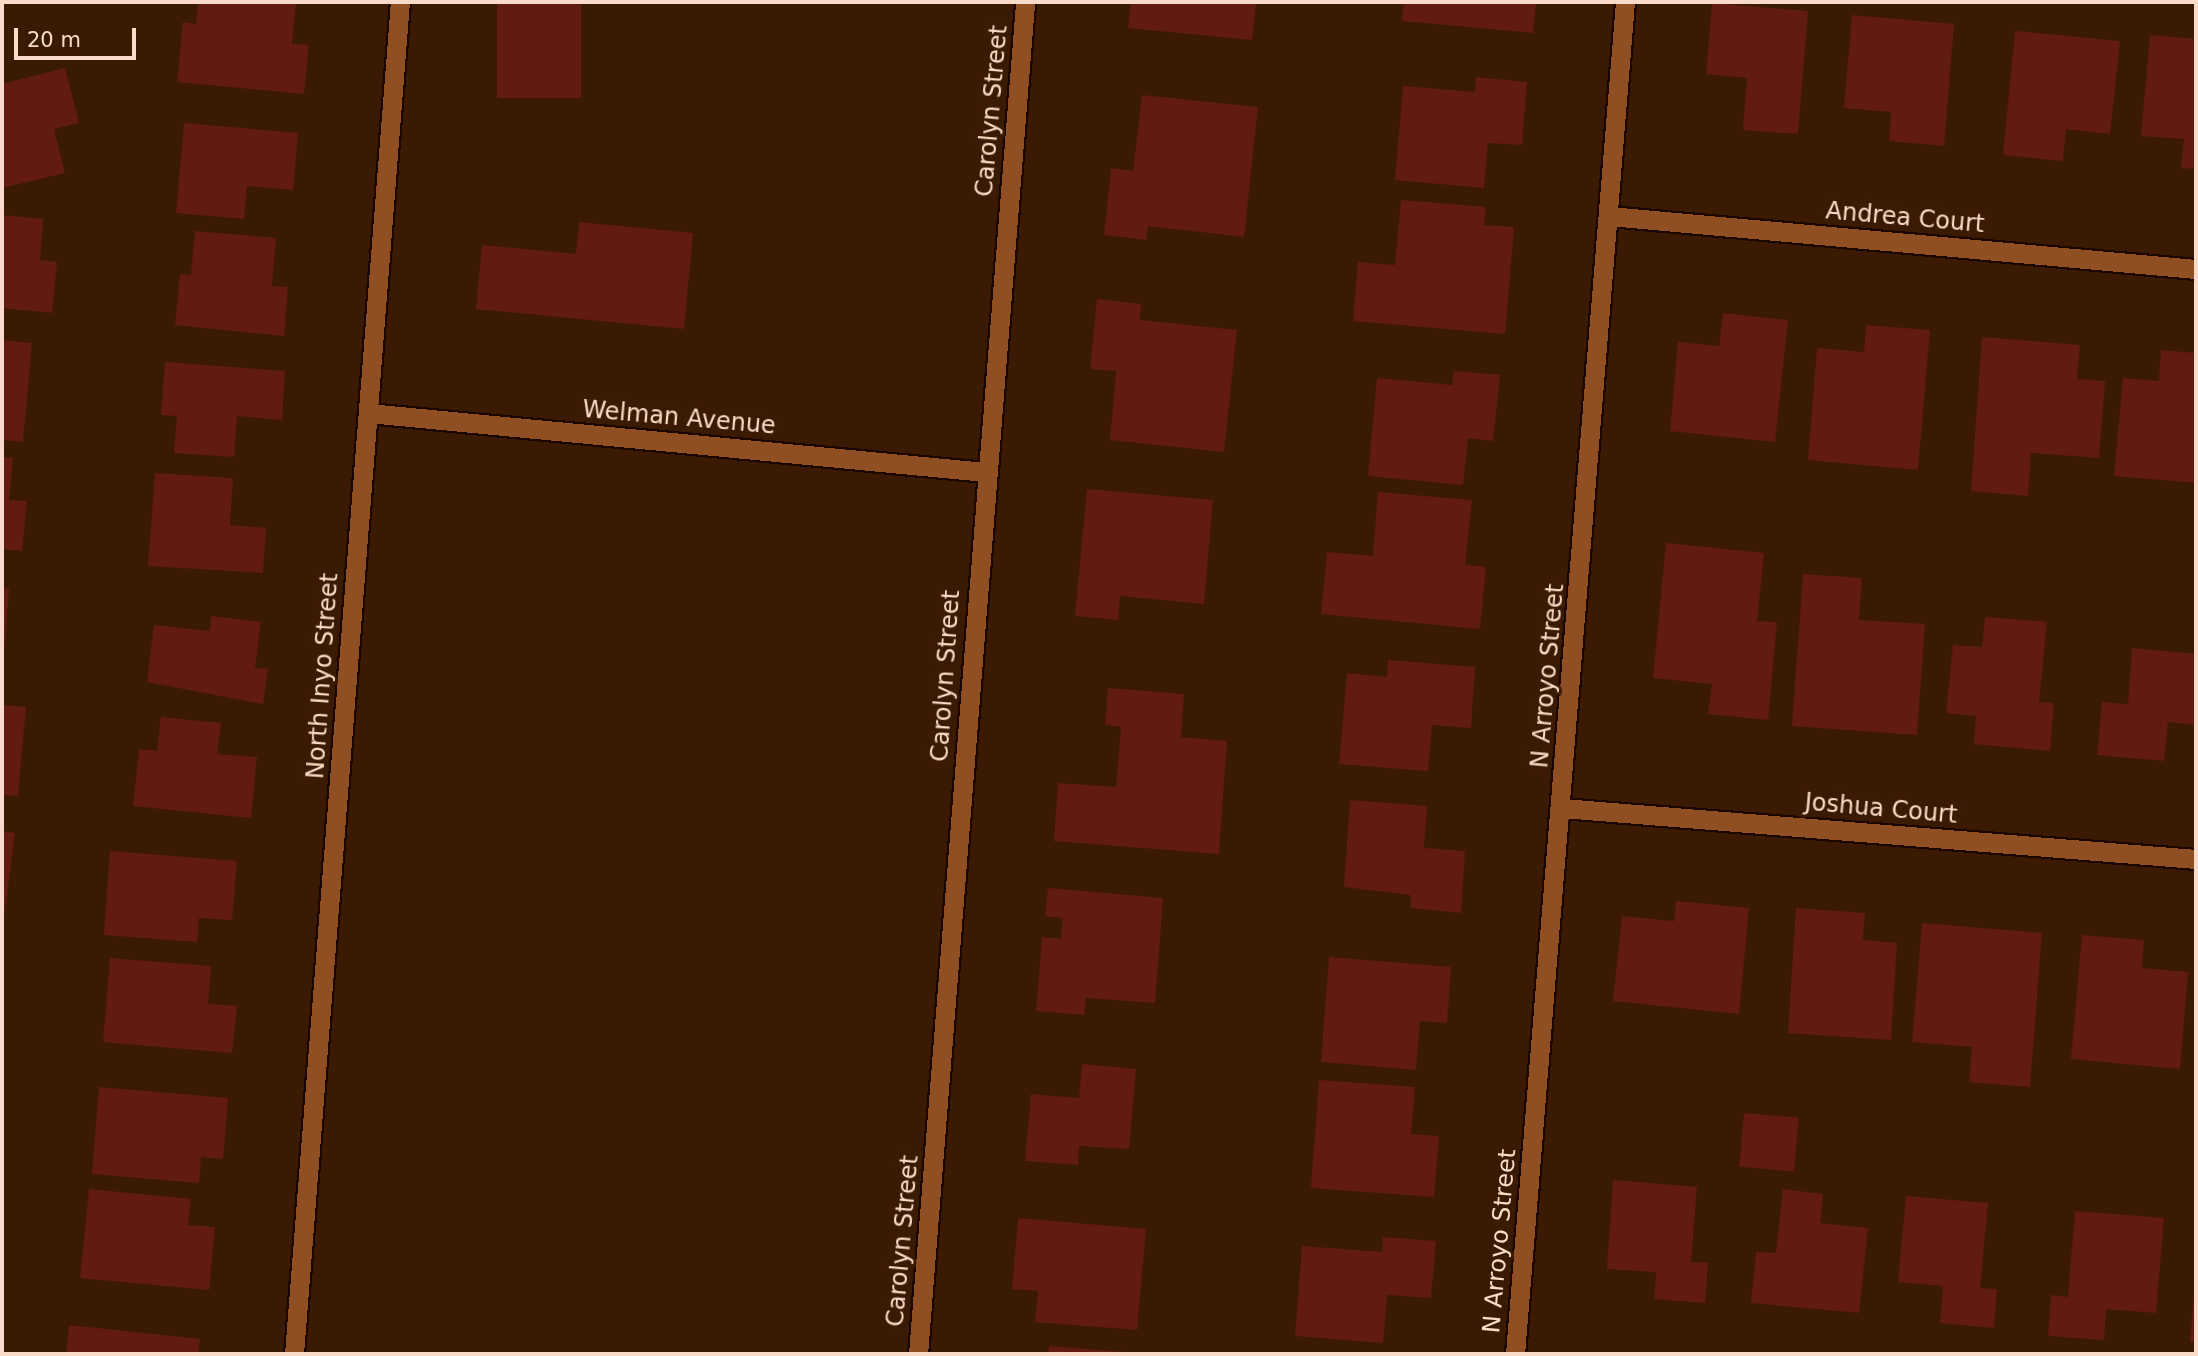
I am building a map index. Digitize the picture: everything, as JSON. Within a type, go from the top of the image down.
[{"type":"street","name":"North Inyo Street","points":[[294,1354],[400,2]]},
{"type":"street","name":"Carolyn Street","points":[[918,1354],[985,472],[1026,2]]},
{"type":"street","name":"N Arroyo Street","points":[[1515,1354],[1563,808],[1625,2]]},
{"type":"street","name":"Andrea Court","points":[[1609,216],[2196,270]]},
{"type":"street","name":"Welman Avenue","points":[[368,414],[985,472]]},
{"type":"street","name":"Joshua Court","points":[[1563,808],[2196,859]]},
{"type":"building","points":[[198,2],[296,2],[292,44],[309,45],[304,94],[177,82],[183,22],[196,24]]},
{"type":"building","points":[[497,2],[581,2],[581,98],[497,98]]},
{"type":"building","points":[[1131,2],[1256,2],[1252,40],[1128,28]]},
{"type":"building","points":[[1404,2],[1536,2],[1533,33],[1402,21]]},
{"type":"building","points":[[1712,3],[1808,11],[1798,134],[1743,130],[1747,78],[1706,74]]},
{"type":"building","points":[[1852,15],[1954,24],[1944,146],[1889,141],[1891,112],[1844,108]]},
{"type":"building","points":[[2015,31],[2120,41],[2110,134],[2066,129],[2063,161],[2003,155]]},
{"type":"building","points":[[2150,35],[2196,39],[2196,169],[2181,168],[2184,139],[2141,136]]},
{"type":"building","points":[[65,68],[79,123],[54,129],[65,173],[2,188],[2,84]]},
{"type":"building","points":[[1476,77],[1527,82],[1522,145],[1488,143],[1484,188],[1395,180],[1403,86],[1475,92]]},
{"type":"building","points":[[1142,95],[1258,107],[1244,237],[1148,226],[1146,240],[1104,235],[1111,168],[1133,171]]},
{"type":"building","points":[[184,123],[298,133],[293,190],[247,186],[244,219],[176,213]]},
{"type":"building","points":[[1401,200],[1486,207],[1484,225],[1514,227],[1505,334],[1353,321],[1358,262],[1395,265]]},
{"type":"building","points":[[2,215],[43,219],[40,260],[57,262],[52,313],[2,308]]},
{"type":"building","points":[[579,222],[693,233],[684,329],[476,309],[482,245],[576,254]]},
{"type":"building","points":[[195,231],[276,238],[272,286],[288,287],[284,336],[175,325],[180,274],[191,275]]},
{"type":"building","points":[[1097,299],[1141,304],[1140,320],[1237,330],[1224,452],[1110,440],[1116,371],[1090,369]]},
{"type":"building","points":[[1723,313],[1788,320],[1775,442],[1670,431],[1678,342],[1719,346]]},
{"type":"building","points":[[1866,325],[1930,330],[1918,470],[1808,460],[1817,348],[1864,352]]},
{"type":"building","points":[[1982,337],[2080,345],[2077,379],[2105,381],[2099,458],[2031,453],[2028,496],[1971,491]]},
{"type":"building","points":[[2,340],[32,343],[23,442],[2,440]]},
{"type":"building","points":[[2161,350],[2196,353],[2196,483],[2114,476],[2123,378],[2159,381]]},
{"type":"building","points":[[165,362],[285,371],[282,420],[237,416],[234,457],[174,453],[177,416],[161,415]]},
{"type":"building","points":[[1454,371],[1500,375],[1493,441],[1468,438],[1463,485],[1368,476],[1377,378],[1452,385]]},
{"type":"building","points":[[2,457],[13,458],[9,500],[27,501],[22,551],[2,549]]},
{"type":"building","points":[[155,473],[233,478],[230,525],[266,528],[263,573],[148,566]]},
{"type":"building","points":[[1087,489],[1213,500],[1204,604],[1120,596],[1118,620],[1075,616]]},
{"type":"building","points":[[1378,492],[1472,500],[1465,565],[1486,567],[1480,629],[1321,614],[1327,552],[1373,556]]},
{"type":"building","points":[[1666,543],[1764,553],[1757,621],[1777,622],[1768,720],[1708,714],[1712,684],[1653,678]]},
{"type":"building","points":[[1803,574],[1862,578],[1859,620],[1925,624],[1917,735],[1792,726]]},
{"type":"building","points":[[2,588],[9,589],[4,651],[2,651]]},
{"type":"building","points":[[211,616],[261,622],[255,668],[268,669],[263,704],[147,682],[154,625],[210,631]]},
{"type":"building","points":[[1985,617],[2047,622],[2039,702],[2054,703],[2050,751],[1974,744],[1976,716],[1946,713],[1953,645],[1982,647]]},
{"type":"building","points":[[2132,648],[2196,654],[2196,725],[2168,722],[2164,761],[2097,755],[2102,702],[2128,704]]},
{"type":"building","points":[[1388,660],[1475,667],[1471,728],[1432,725],[1428,771],[1339,764],[1347,673],[1387,677]]},
{"type":"building","points":[[1108,688],[1184,694],[1181,737],[1227,741],[1219,854],[1054,841],[1058,783],[1116,787],[1121,727],[1105,725]]},
{"type":"building","points":[[2,705],[26,707],[18,796],[2,795]]},
{"type":"building","points":[[161,717],[221,723],[217,754],[257,757],[251,818],[133,806],[139,749],[157,751]]},
{"type":"building","points":[[1350,800],[1427,806],[1424,848],[1465,851],[1461,913],[1411,908],[1410,895],[1344,887]]},
{"type":"building","points":[[2,831],[15,833],[3,924],[2,924]]},
{"type":"building","points":[[110,851],[237,861],[232,920],[199,918],[197,942],[104,935]]},
{"type":"building","points":[[1048,888],[1163,898],[1155,1003],[1086,998],[1084,1015],[1036,1011],[1042,937],[1061,939],[1063,918],[1045,916]]},
{"type":"building","points":[[1676,901],[1749,908],[1739,1014],[1613,1001],[1622,916],[1674,921]]},
{"type":"building","points":[[1796,908],[1865,913],[1863,940],[1897,943],[1891,1040],[1788,1033]]},
{"type":"building","points":[[1922,923],[2042,933],[2030,1087],[1969,1082],[1972,1047],[1912,1042]]},
{"type":"building","points":[[2082,935],[2144,940],[2142,968],[2188,972],[2180,1069],[2071,1059]]},
{"type":"building","points":[[1329,957],[1451,967],[1447,1023],[1420,1021],[1416,1070],[1321,1062]]},
{"type":"building","points":[[110,958],[211,966],[208,1004],[237,1006],[232,1053],[103,1042]]},
{"type":"building","points":[[1082,1064],[1136,1069],[1129,1149],[1079,1146],[1078,1165],[1025,1161],[1031,1094],[1079,1098]]},
{"type":"building","points":[[1319,1080],[1415,1087],[1411,1134],[1439,1136],[1434,1197],[1311,1188]]},
{"type":"building","points":[[99,1087],[228,1098],[223,1159],[201,1157],[199,1183],[92,1174]]},
{"type":"building","points":[[1744,1113],[1799,1118],[1794,1172],[1739,1167]]},
{"type":"building","points":[[1613,1180],[1697,1187],[1691,1262],[1708,1263],[1705,1303],[1654,1299],[1656,1272],[1607,1269]]},
{"type":"building","points":[[89,1189],[191,1199],[188,1225],[215,1227],[209,1290],[80,1278]]},
{"type":"building","points":[[1783,1189],[1823,1194],[1820,1223],[1868,1228],[1859,1313],[1751,1303],[1756,1252],[1776,1253]]},
{"type":"building","points":[[1906,1196],[1988,1203],[1980,1288],[1997,1289],[1994,1328],[1940,1323],[1943,1286],[1898,1282]]},
{"type":"building","points":[[2075,1211],[2164,1218],[2156,1313],[2106,1309],[2104,1340],[2048,1336],[2051,1295],[2068,1297]]},
{"type":"building","points":[[1018,1218],[1146,1229],[1137,1330],[1035,1322],[1038,1291],[1012,1289]]},
{"type":"building","points":[[1383,1237],[1436,1241],[1431,1298],[1387,1295],[1383,1343],[1295,1336],[1302,1246],[1382,1252]]},
{"type":"building","points":[[2194,1295],[2196,1342],[2190,1342]]},
{"type":"building","points":[[69,1325],[200,1339],[198,1354],[66,1354]]},
{"type":"building","points":[[1049,1346],[1123,1352],[1123,1354],[1048,1354]]}]
